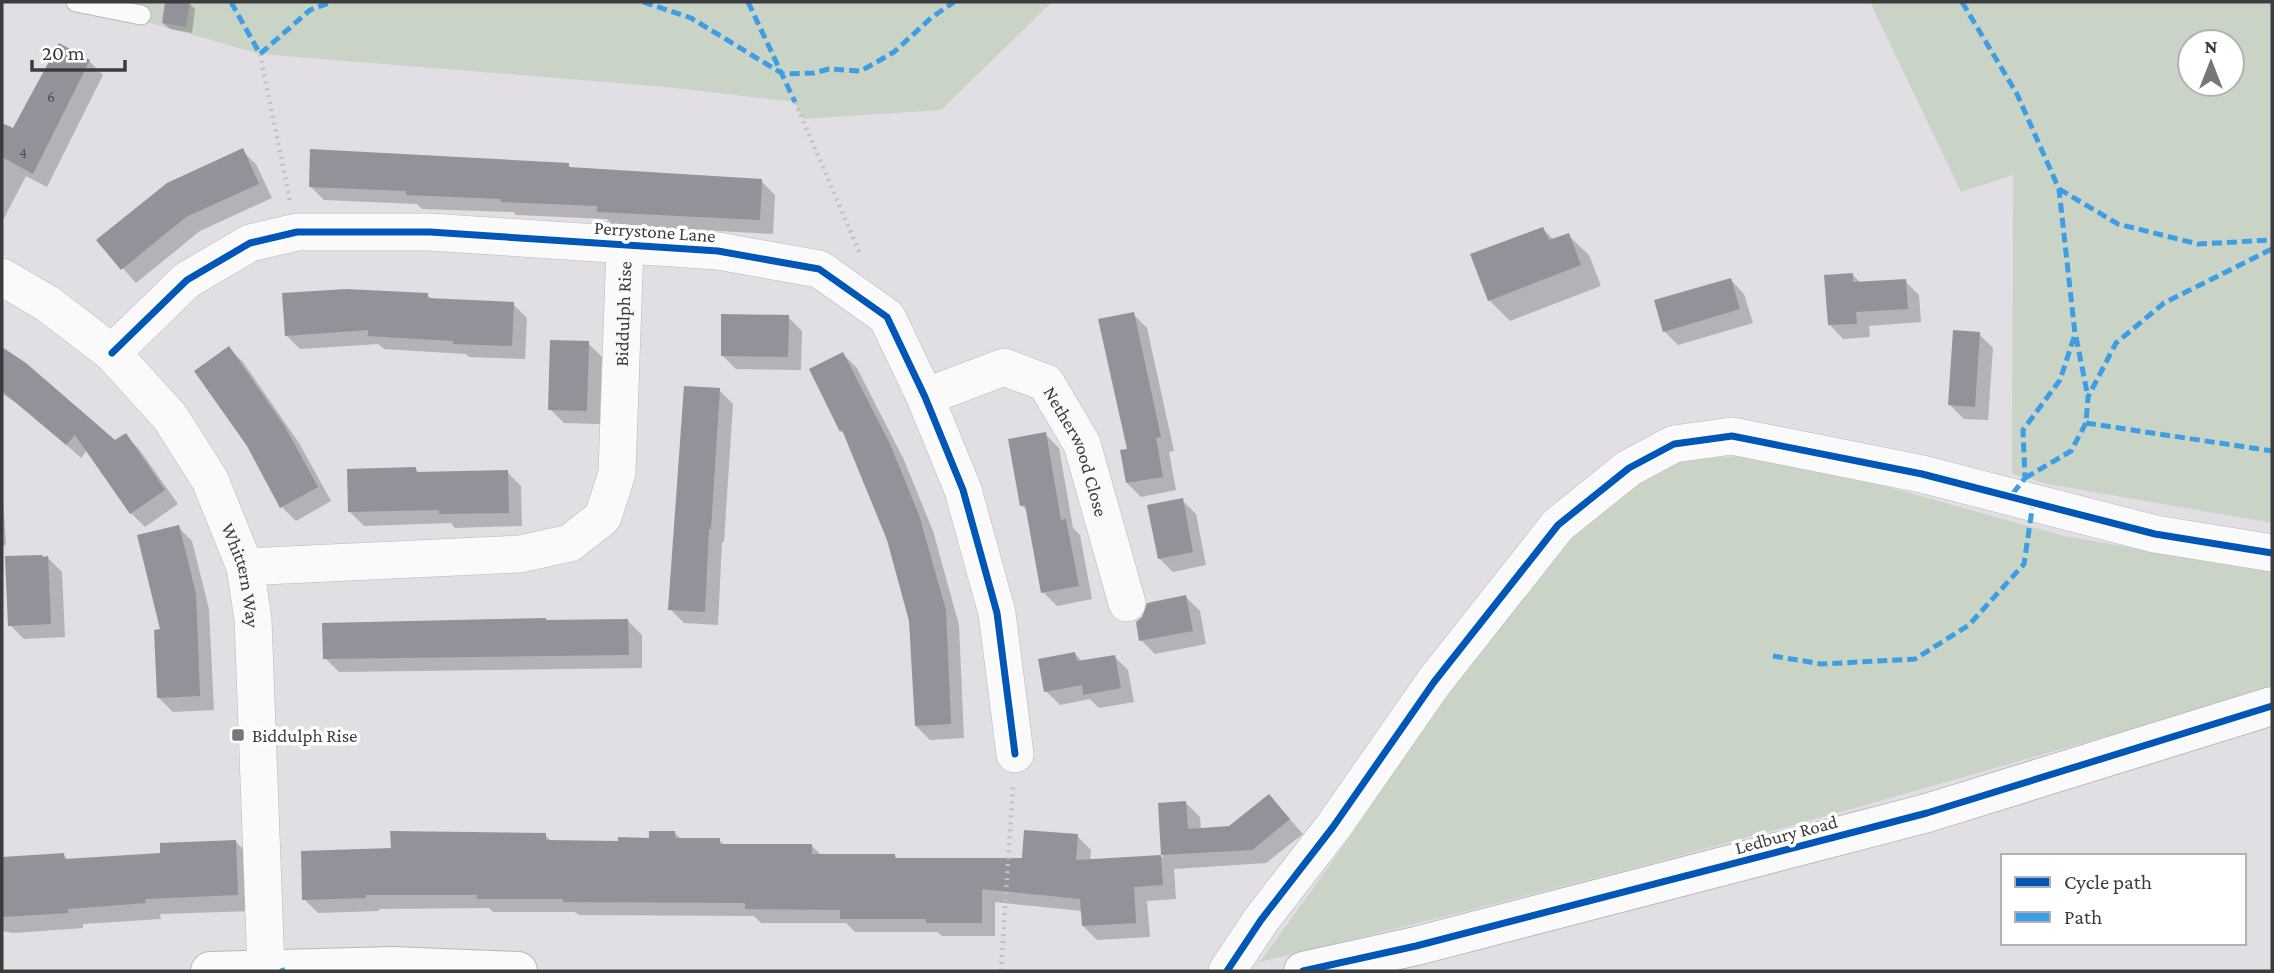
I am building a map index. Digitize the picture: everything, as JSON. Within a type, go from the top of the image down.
[{"type":"highway","name":"Ledbury Road","points":[[1303,971],[1429,943],[1927,813],[2272,706]]},
{"type":"highway","points":[[210,971],[411,966],[518,971]]},
{"type":"street","name":"Perrystone Lane","points":[[112,353],[187,280],[250,243],[297,232],[430,232],[718,251],[819,270],[887,317],[925,397],[963,490],[996,613],[1015,754]]},
{"type":"street","name":"Biddulph Rise","points":[[245,567],[520,554],[570,543],[603,517],[617,473],[625,245]]},
{"type":"street","name":"Whittern Way","points":[[2,277],[48,303],[112,353],[170,417],[210,480],[245,567],[253,619],[266,968]]},
{"type":"street","name":"Netherwood Close","points":[[925,397],[1004,367],[1046,383],[1082,444],[1127,603]]},
{"type":"street","points":[[1227,971],[1261,920],[1333,827],[1434,682],[1558,525],[1629,468],[1674,444],[1732,436],[1922,474],[2155,534],[2272,553]]},
{"type":"lane","points":[[76,2],[141,15]]},
{"type":"path","points":[[260,54],[297,232]]},
{"type":"path","points":[[795,102],[866,268]]},
{"type":"path","points":[[1001,971],[1015,754]]},
{"type":"green space","points":[[76,2],[1052,2],[941,110],[803,119],[794,102],[667,87],[260,54]]},
{"type":"green space","points":[[1870,2],[2272,2],[2272,523],[2048,484],[2012,474],[2013,175],[1961,192]]},
{"type":"green space","points":[[1746,456],[1838,473],[2064,536],[2272,572],[2272,686],[1716,846],[1260,962],[1347,841],[1494,624],[1555,552],[1612,498],[1682,459]]},
{"type":"building","points":[[165,2],[190,2],[186,27],[162,23]]},
{"type":"building","points":[[59,43],[90,60],[33,174],[2,157],[2,123],[13,128]]},
{"type":"building","points":[[243,148],[259,184],[186,217],[121,270],[96,240],[167,183]]},
{"type":"building","points":[[310,149],[569,163],[569,167],[762,179],[760,220],[597,212],[597,206],[406,195],[406,191],[309,187]]},
{"type":"building","points":[[1543,227],[1549,240],[1569,233],[1581,265],[1488,301],[1470,254]]},
{"type":"building","points":[[1853,273],[1853,282],[1906,279],[1908,309],[1856,312],[1857,324],[1828,325],[1824,275]]},
{"type":"building","points":[[1731,278],[1740,309],[1663,332],[1654,300]]},
{"type":"building","points":[[346,289],[428,293],[428,298],[514,302],[512,346],[368,336],[368,330],[285,336],[282,293]]},
{"type":"building","points":[[1134,312],[1161,437],[1156,438],[1163,477],[1126,483],[1120,450],[1127,449],[1098,319]]},
{"type":"building","points":[[721,314],[789,315],[788,357],[721,356]]},
{"type":"building","points":[[1953,330],[1980,332],[1975,407],[1948,405]]},
{"type":"building","points":[[550,340],[589,341],[587,411],[548,410]]},
{"type":"building","points":[[229,346],[285,427],[318,487],[280,508],[247,446],[194,371]]},
{"type":"building","points":[[2,347],[26,363],[115,440],[126,433],[165,490],[130,514],[75,435],[66,445],[2,391]]},
{"type":"building","points":[[843,352],[890,444],[919,515],[946,610],[951,724],[915,726],[909,621],[887,540],[842,430],[840,432],[809,369]]},
{"type":"building","points":[[684,386],[720,388],[705,612],[668,610]]},
{"type":"building","points":[[1046,432],[1061,520],[1066,519],[1079,586],[1041,593],[1025,505],[1020,506],[1008,439]]},
{"type":"building","points":[[416,467],[416,472],[508,470],[509,513],[439,514],[439,510],[348,512],[347,469]]},
{"type":"building","points":[[1183,498],[1193,552],[1158,559],[1147,505]]},
{"type":"building","points":[[179,525],[196,594],[200,696],[157,698],[154,630],[160,629],[137,535]]},
{"type":"building","points":[[5,556],[48,556],[51,624],[8,626]]},
{"type":"building","points":[[1186,595],[1193,631],[1139,641],[1136,622],[1142,617],[1147,603]]},
{"type":"building","points":[[628,619],[629,655],[323,659],[322,623]]},
{"type":"building","points":[[1075,652],[1077,661],[1115,655],[1121,688],[1083,695],[1082,685],[1044,692],[1038,659]]},
{"type":"building","points":[[1269,794],[1290,819],[1252,850],[1161,855],[1158,803],[1186,801],[1188,829],[1229,826]]},
{"type":"building","points":[[1024,830],[1078,834],[1076,860],[1161,855],[1163,885],[1134,887],[1136,923],[1082,926],[1080,899],[982,889],[982,923],[926,923],[926,919],[840,919],[840,910],[745,909],[745,903],[563,902],[563,899],[477,899],[477,895],[366,895],[366,898],[302,900],[301,851],[391,848],[390,831],[546,833],[546,840],[618,841],[618,837],[649,838],[649,831],[675,831],[675,838],[720,838],[720,844],[812,844],[812,854],[895,854],[895,858],[1022,858]]},
{"type":"building","points":[[236,840],[238,895],[145,899],[146,903],[68,909],[68,913],[2,917],[2,857],[64,853],[65,859],[160,853],[160,843]]},
{"type":"marked path","points":[[231,2],[260,54],[310,10],[332,2]]},
{"type":"marked path","points":[[643,2],[691,18],[783,74],[814,73],[829,69],[861,71],[894,52],[931,18],[954,2]]},
{"type":"marked path","points":[[748,2],[795,102]]},
{"type":"marked path","points":[[1962,2],[2017,94],[2059,189],[2075,334],[2060,380],[2023,430],[2025,478],[2010,497]]},
{"type":"marked path","points":[[2059,189],[2118,224],[2198,244],[2272,240]]},
{"type":"marked path","points":[[2025,478],[2071,451],[2086,423],[2088,397],[2116,343],[2164,303],[2272,249]]},
{"type":"marked path","points":[[2076,337],[2088,397]]},
{"type":"marked path","points":[[2086,423],[2272,451]]},
{"type":"marked path","points":[[1773,656],[1822,664],[1915,659],[1969,625],[2024,564],[2033,503]]},
{"type":"cycle path","points":[[112,353],[187,280],[250,243],[297,232],[430,232],[718,251],[819,269],[887,317],[925,397],[963,490],[997,613],[1015,754]]},
{"type":"cycle path","points":[[1227,971],[1261,920],[1333,827],[1434,682],[1558,525],[1629,468],[1674,444],[1732,436],[1922,474],[2155,534],[2272,553]]},
{"type":"cycle path","points":[[1303,971],[1416,946],[1927,813],[2272,706]]},
{"type":"place","name":"Biddulph Rise","points":[[238,735]]}]
